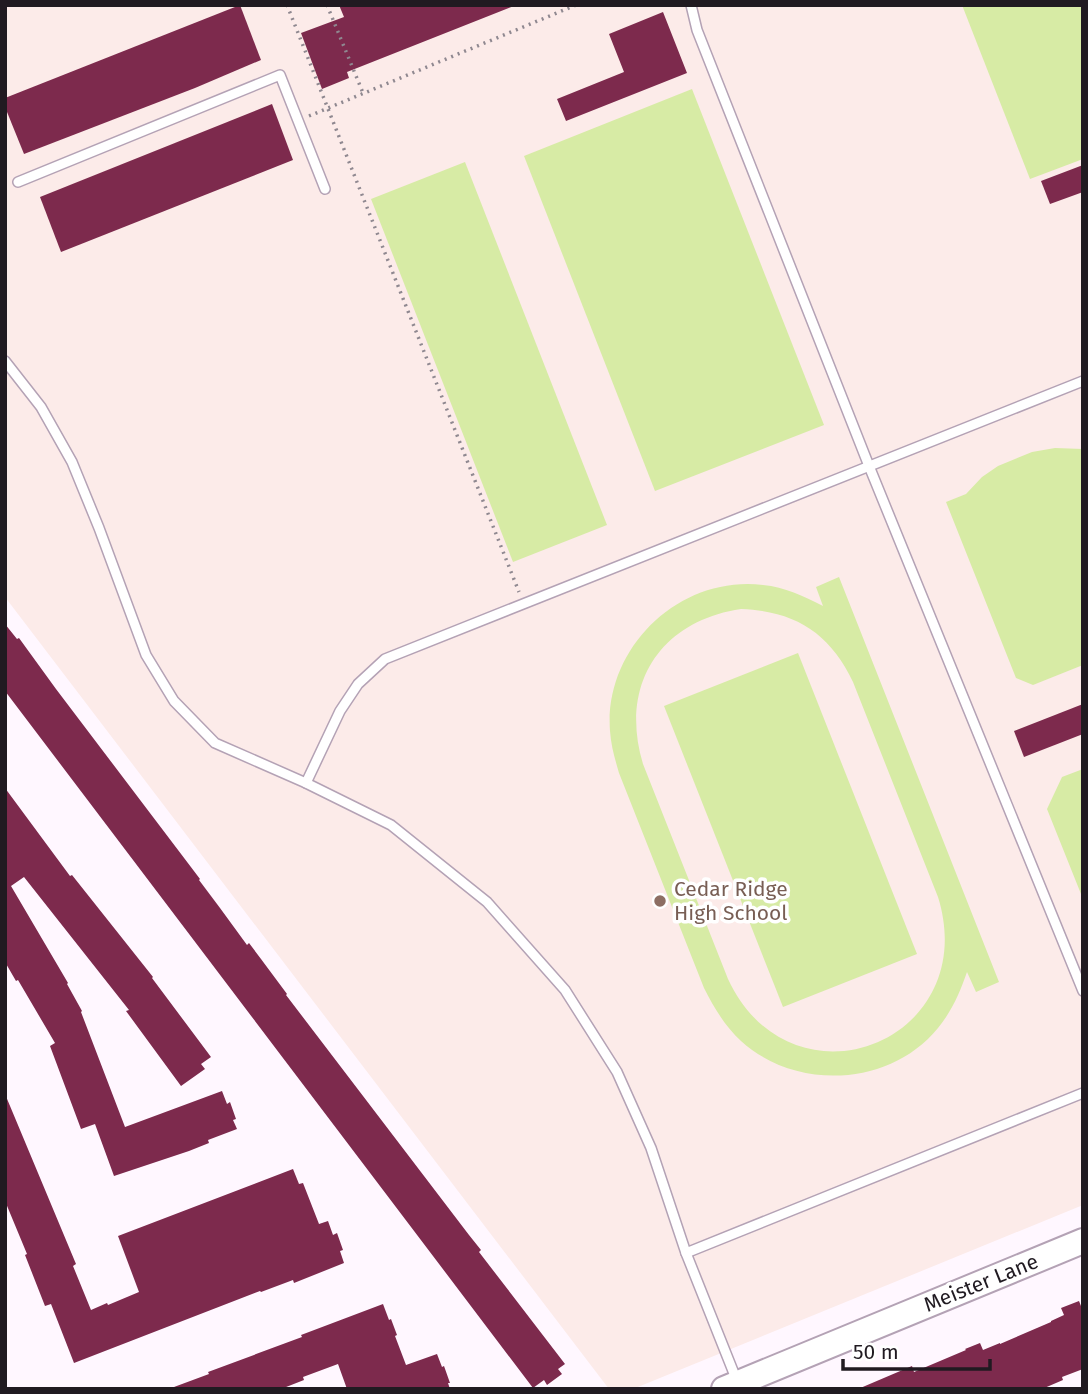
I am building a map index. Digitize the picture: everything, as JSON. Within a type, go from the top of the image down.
[{"type":"street","name":"Meister Lane","points":[[731,1386],[1083,1241]]},
{"type":"lane","points":[[691,5],[697,30],[869,466],[1083,991]]},
{"type":"lane","points":[[18,182],[280,75],[325,189]]},
{"type":"lane","points":[[5,361],[41,407],[72,462],[146,655],[174,701],[215,743],[391,824],[487,902],[565,990],[617,1072],[651,1148],[731,1386]]},
{"type":"lane","points":[[306,783],[340,711],[358,684],[385,659],[1083,381]]},
{"type":"lane","points":[[685,1253],[1083,1093]]},
{"type":"path","points":[[287,5],[523,603]]},
{"type":"path","points":[[327,5],[363,93]]},
{"type":"path","points":[[298,120],[576,5]]},
{"type":"shaded area","name":"Cedar Ridge High School","points":[[5,5],[1083,5],[1083,1205],[633,1389],[609,1389],[5,597]]},
{"type":"green space","points":[[962,5],[1083,5],[1083,159],[1030,179]]},
{"type":"green space","points":[[692,89],[824,425],[655,491],[524,156]]},
{"type":"green space","points":[[465,162],[607,525],[513,562],[371,199]]},
{"type":"green space","points":[[1055,448],[1083,449],[1083,665],[1033,685],[1016,678],[946,502],[966,494],[982,477],[998,466],[1032,452]]},
{"type":"green space","points":[[839,577],[999,982],[976,992],[967,972],[947,1015],[918,1048],[895,1062],[869,1071],[842,1075],[815,1074],[788,1068],[763,1057],[741,1041],[720,1016],[704,988],[619,773],[610,731],[611,700],[620,672],[634,646],[653,623],[676,605],[703,592],[732,585],[763,585],[801,595],[823,606],[816,587]],"holes":[[[741,609],[778,614],[809,628],[822,638],[844,665],[938,897],[945,948],[933,990],[908,1023],[874,1044],[834,1051],[794,1044],[757,1021],[728,979],[643,764],[637,735],[637,708],[642,683],[653,661],[668,642],[688,627],[713,616]]]},
{"type":"green space","points":[[798,653],[917,954],[783,1007],[664,706]]},
{"type":"green space","points":[[1083,769],[1083,899],[1047,809],[1062,777]]},
{"type":"building","points":[[240,5],[261,60],[24,154],[5,107],[5,98]]},
{"type":"building","points":[[339,5],[514,6],[347,72],[349,78],[322,89],[301,33],[344,17]]},
{"type":"building","points":[[663,12],[687,73],[566,121],[557,99],[624,72],[609,34]]},
{"type":"building","points":[[272,104],[293,160],[61,252],[40,197]]},
{"type":"building","points":[[1083,165],[1083,192],[1050,204],[1041,181]]},
{"type":"building","points":[[5,624],[17,639],[19,638],[247,945],[249,943],[565,1364],[558,1369],[562,1374],[547,1385],[544,1380],[533,1388],[5,691]]},
{"type":"building","points":[[1083,704],[1083,734],[1024,757],[1014,731]]},
{"type":"building","points":[[5,788],[70,876],[72,875],[153,977],[211,1057],[201,1064],[205,1069],[181,1086],[126,1011],[129,1010],[24,877],[11,886],[82,1011],[125,1127],[222,1091],[227,1104],[230,1102],[237,1129],[189,1151],[114,1176],[95,1124],[81,1129],[50,1046],[55,1043],[5,962]]},
{"type":"building","points":[[5,1094],[76,1264],[73,1266],[91,1310],[139,1292],[118,1236],[293,1169],[299,1184],[303,1183],[319,1224],[328,1221],[333,1235],[337,1233],[344,1263],[294,1283],[293,1280],[260,1291],[74,1363],[51,1304],[45,1306],[5,1201]]},
{"type":"building","points":[[1079,1301],[1083,1311],[1083,1369],[1042,1389],[858,1389],[912,1366],[914,1372],[980,1343],[983,1350],[1000,1344],[1064,1315],[1061,1308]]},
{"type":"building","points":[[383,1304],[389,1320],[391,1319],[406,1365],[437,1354],[442,1367],[444,1366],[450,1389],[347,1389],[338,1364],[303,1377],[304,1380],[281,1389],[174,1389],[209,1374],[208,1372]]},
{"type":"place","name":"Cedar Ridge High School","points":[[660,901]]}]
